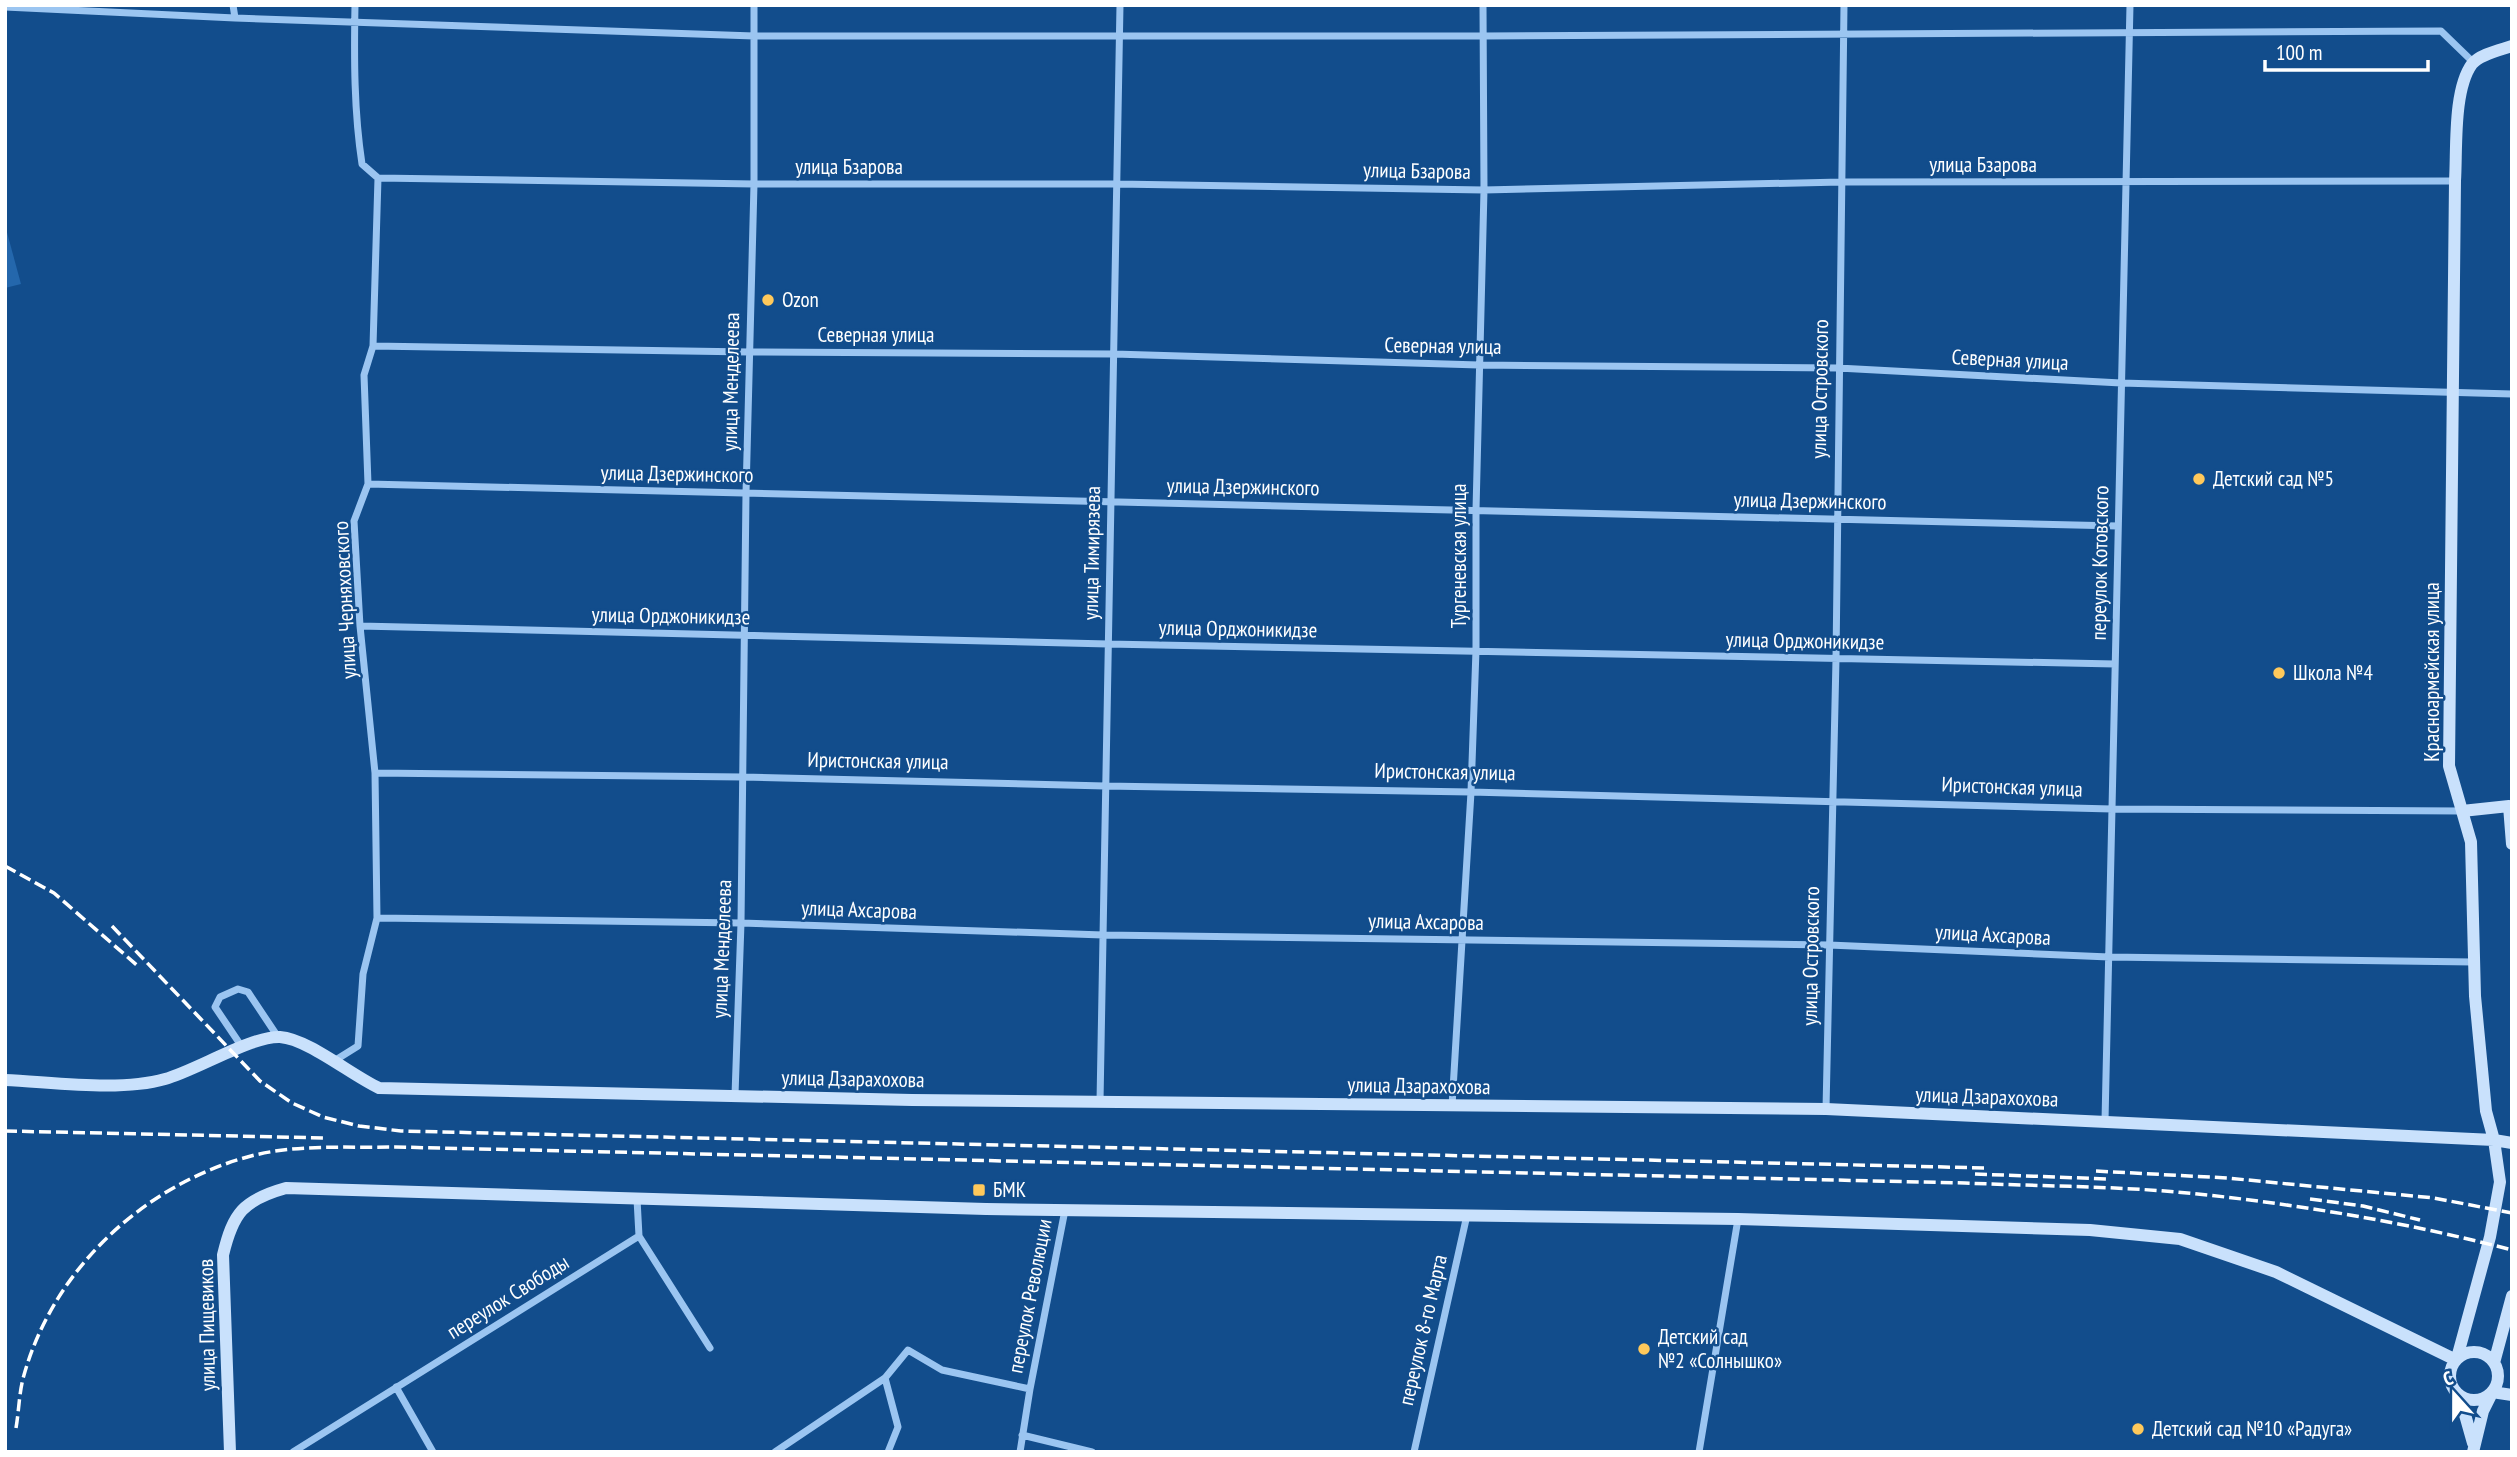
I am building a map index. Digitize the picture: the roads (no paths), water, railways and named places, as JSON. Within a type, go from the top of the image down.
[{"type":"street","points":[[233,5],[235,19]]},
{"type":"street","points":[[355,5],[355,93],[360,153],[362,164],[378,178]]},
{"type":"street","name":"улица Менделеева","points":[[735,1095],[741,923],[746,493],[754,184],[754,5]]},
{"type":"street","name":"улица Тимирязева","points":[[1100,1102],[1120,5]]},
{"type":"street","name":"Тургеневская улица","points":[[1452,1106],[1464,940],[1476,650],[1476,510],[1484,190],[1483,5]]},
{"type":"street","name":"улица Островского","points":[[1826,1110],[1836,659],[1844,5]]},
{"type":"street","name":"переулок Котовского","points":[[2105,1121],[2130,5]]},
{"type":"street","points":[[5,7],[235,19],[754,36],[1483,36],[2441,31],[2473,62],[2512,46]]},
{"type":"street","name":"Красноармейская улица","points":[[2449,1375],[2456,1359],[2490,1237],[2499,1191],[2494,1140],[2486,1111],[2473,962],[2471,842],[2449,766],[2455,181],[2461,90],[2473,62]]},
{"type":"street","name":"улица Бзарова","points":[[378,178],[1484,190],[1841,182],[2455,181]]},
{"type":"street","name":"улица Черняховского","points":[[333,1062],[358,1046],[363,974],[377,918],[375,773],[360,626],[354,521],[368,484],[364,375],[373,346],[378,178]]},
{"type":"street","name":"Северная улица","points":[[373,346],[1114,354],[1479,365],[1838,368],[2121,383],[2512,394]]},
{"type":"street","name":"улица Дзержинского","points":[[368,484],[2118,526]]},
{"type":"street","name":"улица Орджоникидзе","points":[[360,626],[2115,664]]},
{"type":"street","name":"Иристонская улица","points":[[375,773],[743,777],[1471,792],[2112,809],[2462,811],[2510,804]]},
{"type":"street","points":[[2510,804],[2512,844]]},
{"type":"street","name":"улица Ахсарова","points":[[377,918],[741,923],[1103,935],[1829,945],[2109,957],[2473,962]]},
{"type":"street","points":[[5,1080],[119,1085],[163,1080],[242,1047],[279,1037],[248,992],[238,989],[220,997],[215,1007],[242,1047]]},
{"type":"street","name":"улица Дзарахохова","points":[[279,1037],[299,1042],[379,1088],[912,1100],[1826,1110],[2105,1121],[2512,1143]]},
{"type":"street","name":"улица Пищевиков","points":[[230,1452],[223,1255],[230,1225],[261,1195],[286,1188],[637,1199]]},
{"type":"street","points":[[710,1348],[639,1236],[637,1199],[1065,1210],[1738,1219],[2090,1230],[2180,1239],[2276,1272],[2456,1359],[2467,1352],[2486,1355],[2512,1382]]},
{"type":"street","name":"переулок Революции","points":[[1020,1452],[1065,1210]]},
{"type":"street","name":"переулок 8-го Марта","points":[[1414,1452],[1467,1215]]},
{"type":"street","points":[[1699,1452],[1738,1219]]},
{"type":"street","name":"переулок Свободы","points":[[293,1452],[639,1236]]},
{"type":"street","points":[[2474,1450],[2483,1411],[2497,1382],[2496,1367],[2512,1296]]},
{"type":"street","points":[[2426,1346],[2449,1375],[2452,1387],[2460,1396],[2474,1450]]},
{"type":"street","name":"переулок Революции","points":[[775,1452],[885,1378],[908,1350],[942,1370],[1030,1389]]},
{"type":"street","points":[[885,1378],[898,1427],[888,1452]]},
{"type":"street","points":[[396,1387],[433,1452]]},
{"type":"street","points":[[2460,1396],[2477,1400],[2492,1392],[2512,1395]]},
{"type":"street","points":[[1022,1435],[1092,1452]]},
{"type":"railway","points":[[5,866],[54,893],[139,967]]},
{"type":"railway","points":[[112,926],[260,1081],[292,1103],[323,1117],[359,1126],[401,1131],[1987,1168]]},
{"type":"railway","points":[[5,1131],[327,1138]]},
{"type":"railway","points":[[16,1428],[22,1381],[38,1336],[57,1300],[81,1266],[109,1236],[141,1209],[175,1187],[212,1169],[268,1152],[304,1148],[395,1147],[2124,1188],[2303,1207],[2388,1222],[2512,1250]]},
{"type":"railway","points":[[2096,1171],[2227,1178],[2434,1198],[2512,1213]]},
{"type":"railway","points":[[1975,1174],[2108,1179]]},
{"type":"railway","points":[[2310,1199],[2363,1206],[2420,1220]]},
{"type":"place","name":"Ozon","points":[[768,300]]},
{"type":"place","name":"Детский сад №5","points":[[2199,479]]},
{"type":"place","name":"Школа №4","points":[[2279,673]]},
{"type":"place","name":"БМК","points":[[979,1190]]},
{"type":"place","name":"Детский сад №2 «Солнышко»","points":[[1644,1349]]},
{"type":"place","name":"Детский сад №10 «Радуга»","points":[[2138,1429]]}]
